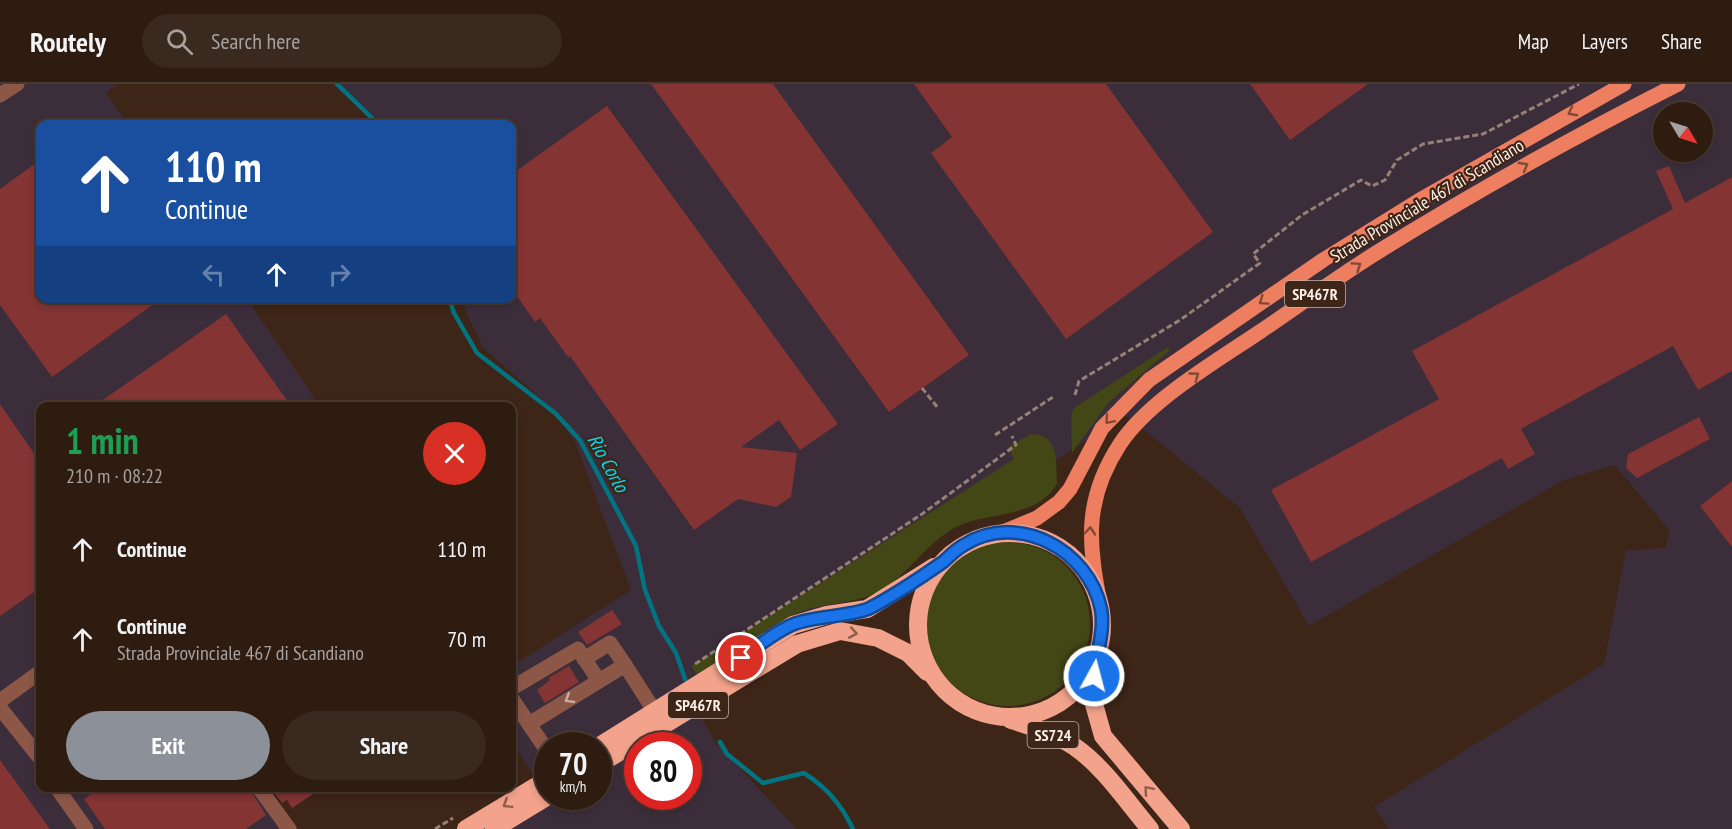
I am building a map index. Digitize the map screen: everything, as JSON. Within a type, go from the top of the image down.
[{"type":"highway","name":"Strada Provinciale 467 di Scandiano","points":[[1003,532],[1029,534],[1054,543],[1075,559],[1092,582],[1101,609],[1102,629],[1096,656],[1086,676],[1068,696],[1037,712],[1001,717],[982,713],[959,702],[939,685],[927,666],[920,646],[918,616],[926,586],[941,563],[964,544],[1003,532]]},
{"type":"highway","name":"SP467R","points":[[612,739],[792,625],[827,615],[867,609],[941,563]]},
{"type":"highway","name":"SP467R","points":[[612,756],[796,644],[840,631],[878,638],[908,653],[939,685]]},
{"type":"highway","name":"SS724","points":[[1096,656],[1092,697],[1096,719],[1103,736],[1181,829]]},
{"type":"highway","name":"SS724","points":[[1001,717],[1033,726],[1076,748],[1097,767],[1150,829]]},
{"type":"highway","points":[[466,829],[534,787]]},
{"type":"highway","points":[[494,829],[534,805]]},
{"type":"main road","name":"Strada Provinciale 467 di Scandiano","points":[[1003,532],[1037,518],[1059,502],[1070,489],[1102,428],[1149,380],[1333,254],[1418,201],[1624,84]]},
{"type":"main road","name":"Strada Provinciale 467 di Scandiano","points":[[1101,609],[1089,541],[1093,504],[1105,470],[1120,443],[1146,414],[1192,377],[1381,250],[1576,135],[1678,84]]},
{"type":"street","points":[[584,659],[610,643],[656,712]]},
{"type":"street","points":[[516,686],[578,649],[599,681]]},
{"type":"street","points":[[529,724],[625,665]]},
{"type":"street","points":[[0,701],[36,675]]},
{"type":"street","points":[[516,705],[534,732]]},
{"type":"street","points":[[0,708],[36,753]]},
{"type":"street","points":[[60,792],[86,829]]},
{"type":"street","points":[[262,792],[289,829]]},
{"type":"path","points":[[1075,395],[1079,381],[1180,320],[1260,262],[1253,254],[1302,215],[1361,180],[1372,186],[1385,180],[1397,160],[1423,144],[1483,134],[1579,84]]},
{"type":"path","points":[[922,388],[938,408]]},
{"type":"path","points":[[995,435],[1053,397]]},
{"type":"path","points":[[692,666],[922,514],[1016,445],[1012,436]]},
{"type":"shaded area","points":[[0,84],[117,84],[106,93],[125,120],[36,120],[36,303],[250,303],[317,402],[36,402],[36,792],[272,792],[298,829],[0,829]]},
{"type":"shaded area","points":[[333,84],[1732,84],[1732,829],[1389,829],[1374,807],[1604,664],[1626,550],[1666,548],[1669,530],[1615,465],[1564,480],[1309,626],[1240,508],[1126,415],[799,627],[687,695],[717,744],[797,829],[470,829],[534,788],[534,810],[612,810],[612,732],[534,732],[534,777],[516,748],[516,663],[631,590],[575,442],[552,408],[483,348],[462,303],[516,303],[516,120],[371,120]]},
{"type":"green space","points":[[1168,347],[1170,350],[1109,402],[1072,453],[1071,415],[1074,408]]},
{"type":"green space","points":[[1031,434],[1047,439],[1055,451],[1057,484],[1049,495],[1027,508],[975,520],[951,530],[929,547],[900,576],[878,592],[860,599],[812,608],[790,617],[763,632],[698,676],[691,666],[1014,459],[1008,447]]},
{"type":"green space","points":[[1008,542],[1039,549],[1066,566],[1083,593],[1090,624],[1083,655],[1066,682],[1039,699],[1008,706],[977,699],[950,682],[933,655],[926,624],[933,593],[950,566],[977,549]]},
{"type":"building","points":[[651,84],[773,84],[969,355],[889,412]]},
{"type":"building","points":[[914,84],[1106,84],[1213,232],[1066,339],[931,153],[952,137]]},
{"type":"building","points":[[1250,84],[1368,84],[1290,140]]},
{"type":"building","points":[[607,106],[838,424],[800,450],[779,420],[741,447],[797,453],[791,497],[776,507],[738,499],[694,530],[570,356],[568,357],[540,318],[535,322],[516,295],[516,171]]},
{"type":"building","points":[[36,163],[36,303],[155,303],[52,377],[0,305],[0,189]]},
{"type":"building","points":[[1669,166],[1685,203],[1732,177],[1732,371],[1698,390],[1673,346],[1521,429],[1535,454],[1508,469],[1502,458],[1311,562],[1271,490],[1439,399],[1412,351],[1673,209],[1656,171]]},
{"type":"building","points":[[226,314],[288,402],[100,402]]},
{"type":"building","points":[[0,404],[36,456],[36,591],[0,616]]},
{"type":"building","points":[[1699,417],[1710,439],[1637,478],[1626,468],[1628,454]]},
{"type":"building","points":[[1732,481],[1732,547],[1700,506]]},
{"type":"building","points":[[612,610],[622,624],[587,645],[578,632]]},
{"type":"building","points":[[569,666],[579,682],[545,703],[537,690],[550,680],[548,678]]},
{"type":"building","points":[[0,760],[39,814],[50,829],[0,829]]},
{"type":"building","points":[[94,792],[252,792],[266,815],[246,829],[105,829],[84,799]]},
{"type":"building","points":[[274,792],[316,792],[292,808],[287,800],[282,803]]},
{"type":"waterway","name":"Rio Corlo","points":[[337,84],[374,120]]},
{"type":"waterway","name":"Rio Corlo","points":[[451,303],[477,353],[555,413],[580,440],[636,546],[645,590],[659,626],[676,653],[685,679]]},
{"type":"waterway","name":"Rio Corlo","points":[[720,742],[727,754],[763,783],[804,773],[833,797],[853,829]]},
{"type":"route","points":[[741,658],[792,625],[827,615],[867,609],[941,563],[964,544],[1003,532],[1029,534],[1054,543],[1075,559],[1092,582],[1101,609],[1102,629],[1094,676]]}]
